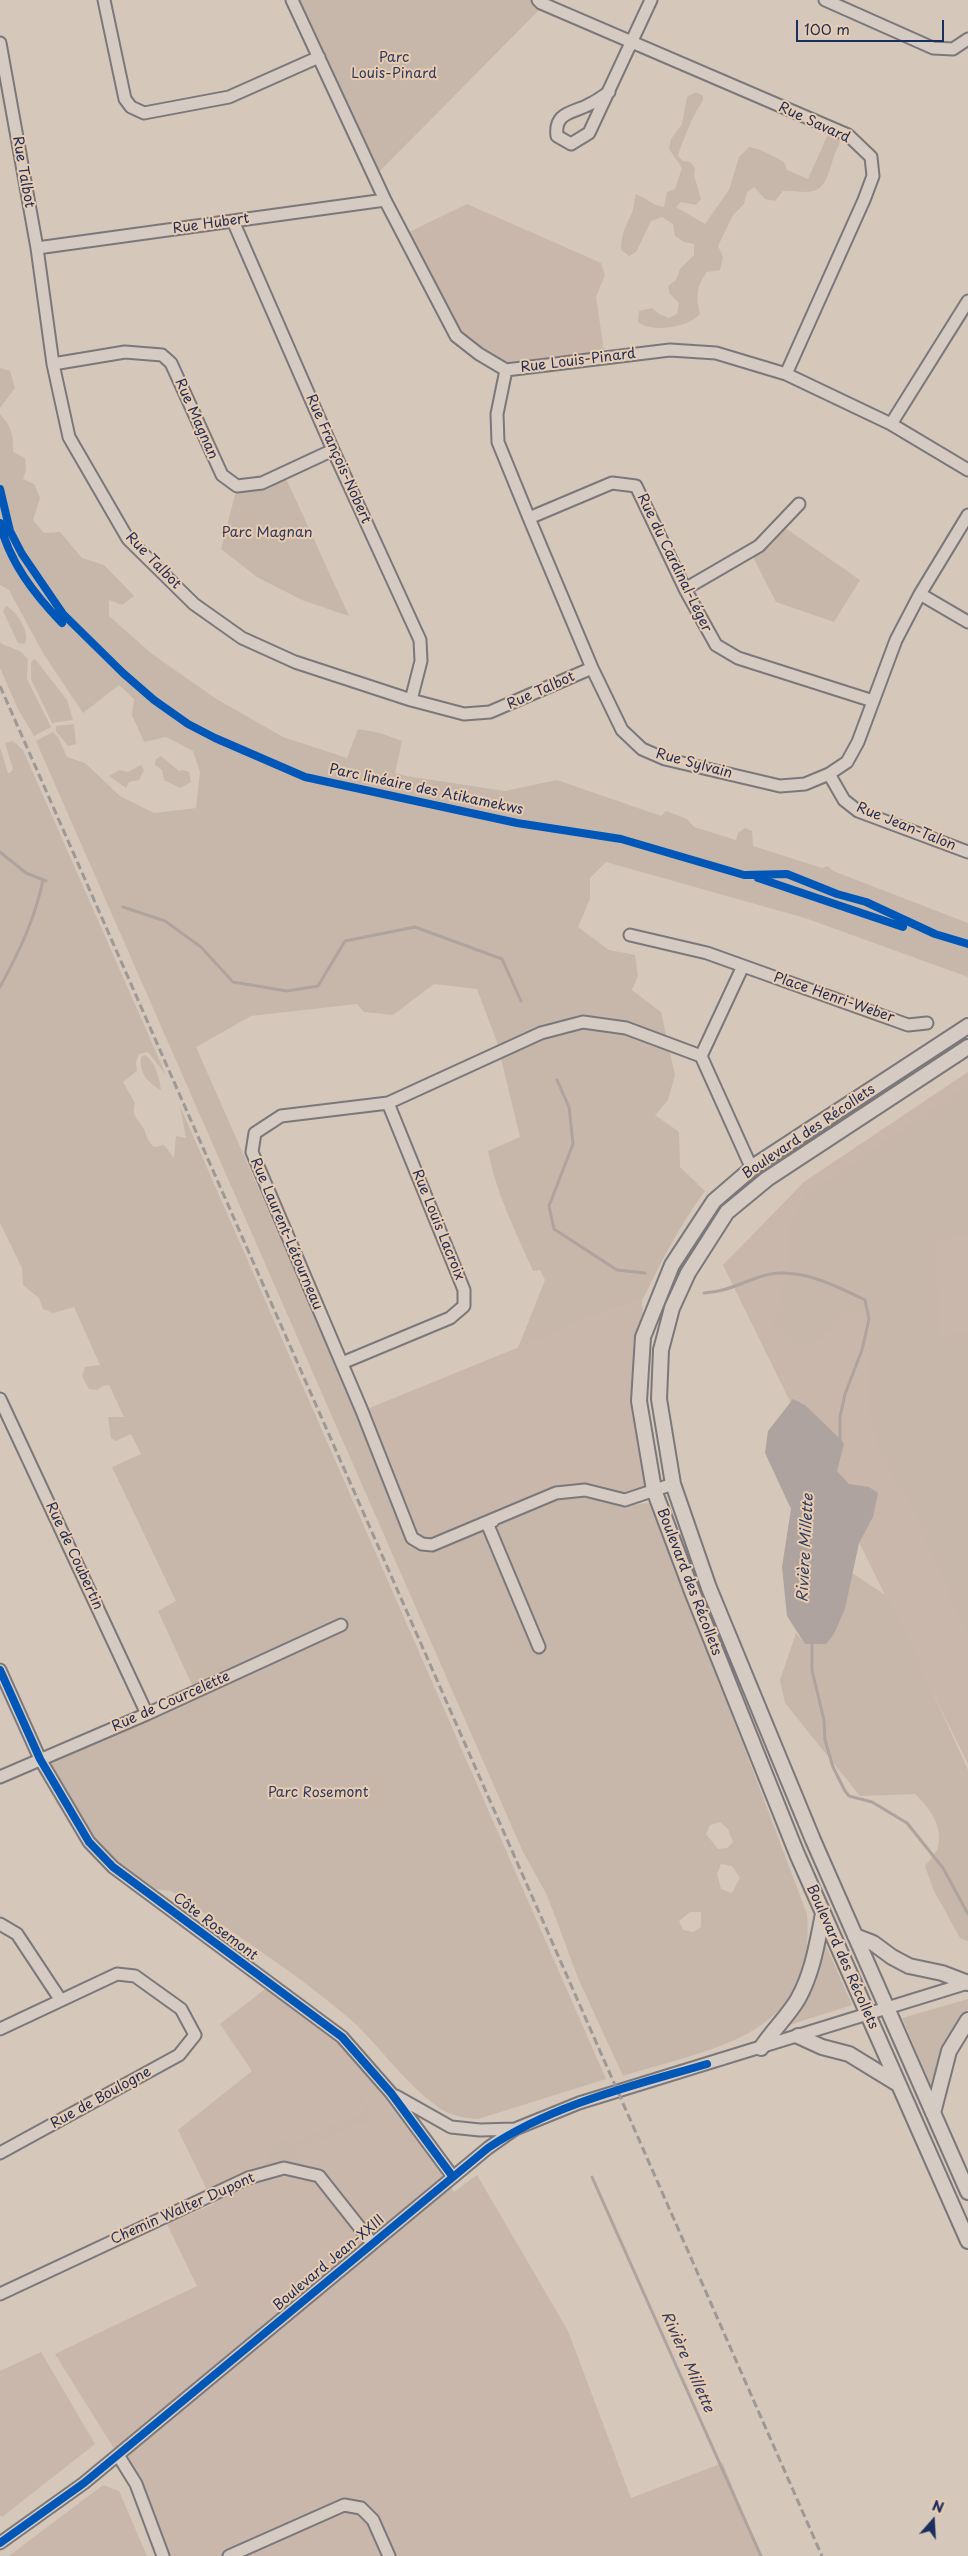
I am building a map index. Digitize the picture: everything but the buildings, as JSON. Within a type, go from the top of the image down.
[{"type":"main road","name":"Boulevard des Récollets","points":[[968,1026],[752,1168],[714,1201],[672,1264],[643,1337],[639,1401],[654,1490],[696,1604],[823,1914],[968,2241]]},
{"type":"main road","name":"Boulevard des Récollets","points":[[968,1047],[767,1179],[727,1212],[688,1273],[672,1308],[661,1350],[659,1399],[673,1484],[709,1588],[812,1840],[968,2192]]},
{"type":"main road","points":[[760,2048],[796,2002],[806,1983],[814,1961],[823,1914]]},
{"type":"main road","points":[[855,1936],[873,1943],[892,1957],[909,1966],[942,1973],[968,1983]]},
{"type":"main road","points":[[933,2113],[949,2051],[968,2020]]},
{"type":"main road","points":[[798,2036],[822,2047],[849,2054],[898,2084]]},
{"type":"street","points":[[104,0],[125,99],[131,107],[144,113],[229,97],[318,57]]},
{"type":"street","name":"Rue Louis-Pinard","points":[[292,0],[385,200],[456,336],[479,354],[506,370],[670,350],[716,353],[786,374],[891,424],[968,470]]},
{"type":"street","name":"Rue Savard","points":[[538,0],[541,4],[631,44],[848,135],[871,156],[873,176],[864,200],[786,374]]},
{"type":"street","points":[[609,92],[587,106],[569,111],[556,128],[557,136],[571,144],[590,134],[651,0]]},
{"type":"street","points":[[825,0],[933,48],[953,49],[968,39]]},
{"type":"street","name":"Rue Talbot","points":[[0,42],[37,248],[53,364],[69,437],[128,539],[194,604],[242,638],[295,662],[411,700],[464,714],[490,712],[592,668]]},
{"type":"street","name":"Rue Hubert","points":[[37,248],[385,200]]},
{"type":"street","name":"Rue François-Nobert","points":[[233,221],[333,450],[420,640],[421,661],[411,700]]},
{"type":"street","points":[[891,424],[968,301]]},
{"type":"street","name":"Rue Magnan","points":[[53,364],[125,352],[162,355],[171,363],[222,476],[237,486],[262,483],[333,450]]},
{"type":"street","name":"Rue Sylvain","points":[[506,370],[498,414],[498,442],[529,518],[592,668],[622,730],[642,749],[665,758],[780,786],[805,784],[829,774],[847,762],[858,742],[896,640],[920,594],[968,516]]},
{"type":"street","name":"Rue du Cardinal-Léger","points":[[529,518],[612,483],[636,486],[685,589],[716,645],[738,658],[873,701]]},
{"type":"street","points":[[685,589],[759,546],[799,504]]},
{"type":"street","points":[[920,594],[968,622]]},
{"type":"street","name":"Rue Jean-Talon","points":[[829,774],[844,800],[858,811],[968,852]]},
{"type":"street","name":"Place Henri-Weber","points":[[630,935],[707,953],[908,1025],[927,1023]]},
{"type":"street","points":[[743,966],[701,1056],[752,1168]]},
{"type":"street","name":"Rue Laurent-Létourneau","points":[[654,1490],[625,1500],[585,1490],[556,1493],[432,1546],[422,1544],[412,1538],[342,1363],[252,1152],[255,1133],[281,1116],[388,1103],[541,1033],[583,1022],[626,1028],[701,1056]]},
{"type":"street","name":"Rue Louis Lacroix","points":[[342,1363],[450,1318],[464,1306],[464,1290],[388,1103]]},
{"type":"street","name":"Rue de Coubertin","points":[[0,1399],[147,1714]]},
{"type":"street","points":[[654,1490],[673,1484]]},
{"type":"street","points":[[487,1524],[539,1647]]},
{"type":"street","name":"Rue de Courcelette","points":[[0,1777],[147,1714],[341,1625]]},
{"type":"street","name":"Côte Rosemont","points":[[0,1670],[40,1759],[89,1842],[113,1866],[342,2037],[391,2094],[453,2177]]},
{"type":"street","points":[[0,1924],[16,1934],[60,1999],[0,2029]]},
{"type":"street","name":"Rue de Boulogne","points":[[0,2153],[179,2056],[194,2034],[181,2009],[135,1976],[117,1974],[60,1999]]},
{"type":"street","name":"Boulevard Jean-XXIII","points":[[1,2539],[84,2483],[488,2148],[516,2130],[579,2103],[968,1983]]},
{"type":"street","points":[[391,2094],[451,2127],[480,2130],[516,2130]]},
{"type":"street","name":"Chemin Walter Dupont","points":[[0,2294],[248,2178],[284,2168],[319,2176],[372,2244]]},
{"type":"street","points":[[118,2455],[136,2484],[163,2556]]},
{"type":"street","points":[[229,2556],[344,2505],[361,2508],[373,2520],[389,2556]]},
{"type":"shaded area","points":[[467,204],[601,263],[605,275],[596,297],[605,358],[506,370],[456,336],[403,235]]},
{"type":"shaded area","points":[[968,1072],[968,1764],[723,1265],[804,1182]]},
{"type":"shaded area","points":[[642,1301],[644,1335],[639,1401],[654,1490],[625,1500],[585,1490],[432,1545],[412,1538],[362,1411],[608,1311]]},
{"type":"shaded area","points":[[269,1986],[336,2039],[386,2099],[454,2192],[477,2175],[568,2331],[631,2498],[723,2463],[760,2556],[163,2556],[118,2455],[55,2354],[197,2286],[167,2224],[214,2204],[178,2130],[252,2071],[220,2024]]},
{"type":"shaded area","points":[[41,2352],[95,2444],[2,2517],[0,2515],[0,2371]]},
{"type":"shaded area","points":[[103,2485],[119,2491],[147,2556],[9,2556]]},
{"type":"green space","name":"Parc Louis-Pinard","points":[[292,0],[538,0],[544,5],[374,177]]},
{"type":"green space","points":[[696,92],[703,96],[703,101],[689,127],[678,156],[683,161],[690,162],[695,168],[694,175],[701,199],[696,205],[681,202],[676,207],[705,224],[729,190],[739,157],[749,147],[761,150],[784,162],[787,170],[808,179],[829,132],[840,137],[840,142],[826,179],[818,189],[805,192],[783,191],[775,201],[765,199],[754,187],[747,192],[744,204],[733,215],[718,246],[723,257],[720,270],[707,272],[699,287],[698,303],[700,314],[679,326],[652,327],[638,322],[639,311],[652,308],[659,314],[669,318],[677,314],[679,303],[670,294],[668,286],[676,280],[680,269],[694,255],[694,244],[684,242],[675,236],[673,224],[662,217],[651,221],[636,252],[629,256],[621,250],[622,240],[633,210],[636,194],[656,205],[664,207],[667,192],[675,189],[682,168],[669,149],[671,139],[682,124],[687,97]]},
{"type":"green space","points":[[0,368],[10,371],[15,388],[0,408]]},
{"type":"green space","points":[[0,414],[11,431],[13,452],[25,458],[26,470],[23,479],[34,484],[40,498],[33,520],[44,533],[60,532],[82,558],[104,565],[134,596],[122,605],[109,600],[109,616],[152,654],[215,698],[283,737],[347,758],[358,729],[380,733],[402,741],[395,773],[406,776],[505,791],[557,780],[661,816],[666,811],[687,819],[694,827],[736,840],[738,833],[745,828],[752,831],[753,846],[822,868],[828,866],[833,871],[968,923],[968,977],[805,918],[606,862],[590,878],[590,899],[578,927],[609,950],[635,955],[638,976],[632,990],[661,1012],[675,1075],[668,1100],[655,1115],[679,1132],[680,1167],[705,1191],[663,1258],[642,1301],[608,1311],[518,1348],[545,1280],[540,1270],[533,1271],[507,1212],[496,1182],[488,1151],[520,1137],[497,1042],[477,989],[434,984],[393,1015],[364,1012],[357,1004],[251,1016],[196,1047],[356,1410],[411,1547],[431,1553],[557,1497],[583,1494],[618,1505],[652,1503],[807,1914],[806,1955],[795,1987],[777,2012],[753,2030],[724,2044],[692,2056],[623,2076],[578,1978],[547,1895],[523,1852],[36,741],[53,732],[58,737],[67,757],[85,763],[120,796],[154,813],[196,808],[200,772],[193,751],[166,737],[144,742],[132,715],[134,699],[119,685],[83,713],[43,653],[9,590],[0,585]],"holes":[[[720,1822],[728,1829],[733,1842],[727,1848],[718,1849],[706,1834],[710,1825]],[[721,1864],[732,1866],[740,1878],[732,1893],[721,1889],[717,1874]],[[690,1912],[701,1912],[701,1927],[693,1932],[683,1930],[679,1921]]]},
{"type":"green space","name":"Parc Magnan","points":[[284,474],[349,616],[302,600],[257,577],[221,549],[237,487]]},
{"type":"green space","points":[[781,525],[860,580],[834,622],[776,602],[751,553]]},
{"type":"green space","points":[[6,606],[22,622],[26,634],[25,644],[18,643],[3,611]]},
{"type":"green space","points":[[0,642],[20,651],[28,659],[27,679],[51,727],[34,736],[18,709],[0,668]]},
{"type":"green space","points":[[35,659],[67,700],[73,720],[52,723],[31,679],[31,662]]},
{"type":"green space","points":[[74,724],[76,744],[68,746],[56,731],[56,726]]},
{"type":"green space","name":"Parc Rosemont","points":[[13,741],[23,750],[166,1075],[148,1052],[139,1054],[136,1062],[137,1071],[123,1082],[135,1103],[135,1115],[152,1145],[154,1147],[164,1145],[174,1158],[176,1136],[186,1138],[180,1106],[606,2079],[478,2119],[447,2113],[414,2087],[372,2041],[329,2001],[262,1952],[171,1891],[145,1888],[92,1841],[39,1755],[192,1685],[158,1611],[176,1601],[112,1467],[141,1454],[131,1434],[116,1441],[111,1438],[108,1417],[124,1417],[109,1385],[97,1390],[89,1389],[82,1376],[85,1367],[100,1365],[74,1307],[53,1313],[43,1309],[39,1298],[23,1285],[22,1268],[0,1223],[0,747],[8,773],[10,773],[13,769],[5,743]]},
{"type":"green space","points":[[161,756],[179,771],[189,772],[191,782],[180,788],[164,780],[162,770],[155,765],[156,759]]},
{"type":"green space","points":[[141,765],[144,770],[139,780],[129,782],[126,788],[109,776],[119,770],[128,772]]},
{"type":"green space","points":[[145,1055],[154,1066],[161,1090],[148,1081],[143,1073],[141,1057]]},
{"type":"green space","points":[[968,1085],[968,1234],[936,1241],[940,1337],[968,1332],[968,1637],[909,1501],[880,1457],[869,1408],[870,1326],[851,1309],[840,1322],[812,1345],[793,1345],[773,1326],[786,1276],[792,1222],[799,1204],[806,1195]]},
{"type":"green space","points":[[852,1573],[890,1598],[968,1770],[968,1941],[960,1938],[933,1889],[925,1866],[937,1850],[939,1834],[934,1819],[925,1805],[915,1794],[860,1796],[785,1703],[780,1680],[796,1633],[805,1644],[845,1609]]},
{"type":"green space","points":[[824,1941],[852,2005],[783,2027],[799,2007],[810,1987],[818,1966]]},
{"type":"green space","points":[[968,1999],[968,2009],[946,2041],[932,2088],[902,2018]]},
{"type":"green space","points":[[351,2083],[376,2117],[299,2149],[294,2170],[271,2172],[270,2153],[283,2139],[288,2147],[366,2110],[348,2085]]},
{"type":"water","points":[[793,1399],[805,1405],[844,1444],[837,1471],[849,1484],[869,1487],[878,1493],[873,1517],[859,1543],[845,1609],[834,1634],[826,1644],[805,1644],[787,1616],[782,1567],[791,1509],[765,1453],[768,1431]]},
{"type":"waterway","name":"Rivière Millette","points":[[0,852],[26,873],[46,881]]},
{"type":"waterway","points":[[0,987],[26,935],[36,908],[43,880]]},
{"type":"waterway","name":"Rivière Millette","points":[[123,907],[165,921],[201,947],[233,982],[287,991],[318,986],[345,941],[415,927],[502,959],[521,1001]]},
{"type":"waterway","name":"Rivière Millette","points":[[557,1080],[569,1107],[573,1144],[549,1206],[554,1229],[617,1270],[645,1273]]},
{"type":"waterway","name":"Rivière Millette","points":[[704,1293],[779,1273],[817,1279],[865,1300],[869,1319],[862,1350],[845,1394],[840,1417],[840,1442]]},
{"type":"waterway","name":"Rivière Millette","points":[[812,1643],[812,1670],[824,1720],[825,1740],[833,1767],[845,1791],[849,1796],[872,1802],[907,1823],[943,1868],[968,1914]]},
{"type":"waterway","name":"Rivière Millette","points":[[592,2177],[761,2556]]},
{"type":"railway","points":[[0,686],[822,2556]]},
{"type":"cycle path","name":"Parc linéaire des Atikamekws","points":[[0,489],[10,531],[22,554],[63,614],[123,673],[154,700],[188,724],[215,738],[305,777],[517,823],[621,839],[744,875],[787,874],[837,894],[866,902],[935,934],[968,944]]},
{"type":"cycle path","points":[[0,523],[10,551],[24,577],[62,623]]},
{"type":"cycle path","points":[[758,878],[903,927]]},
{"type":"cycle path","points":[[0,1670],[40,1759],[89,1842],[113,1867],[342,2037],[391,2093],[453,2177]]},
{"type":"cycle path","points":[[0,2543],[84,2483],[488,2148],[540,2119],[567,2108],[622,2089],[707,2064]]}]
